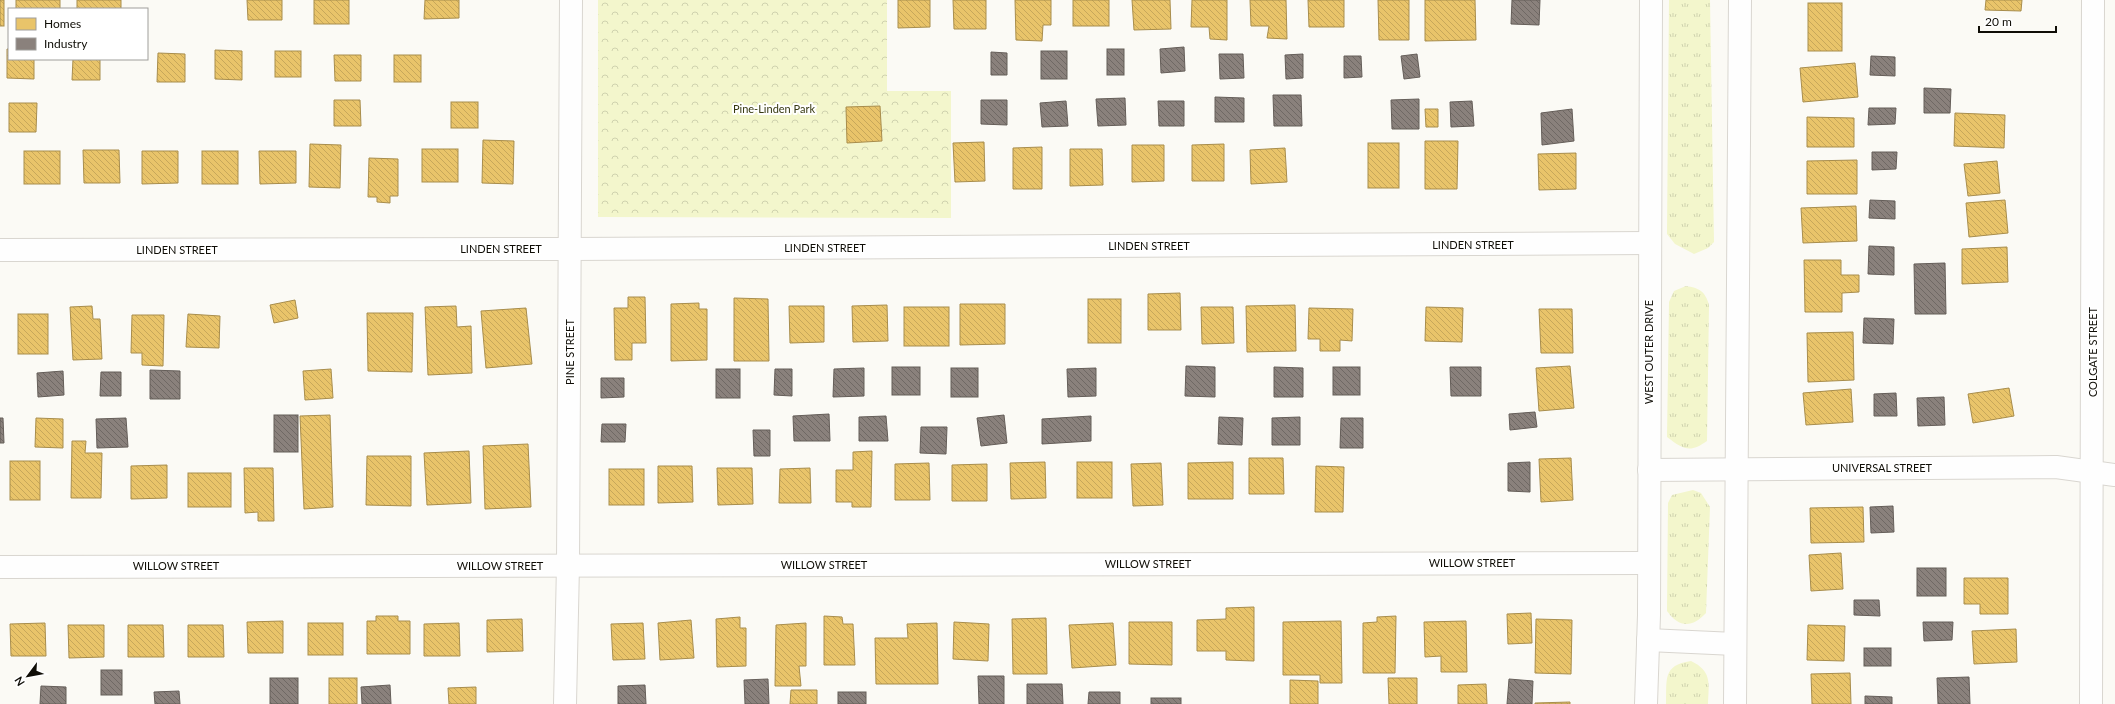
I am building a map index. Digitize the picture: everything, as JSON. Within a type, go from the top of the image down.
[{"type":"street","name":"PINE STREET","points":[[565,704],[568,565],[571,0]]},
{"type":"street","name":"WEST OUTER DRIVE","points":[[1646,704],[1649,563],[1651,0]]},
{"type":"street","points":[[1735,704],[1740,0]]},
{"type":"street","name":"COLGATE STREET","points":[[2091,704],[2093,0]]},
{"type":"street","name":"LINDEN STREET","points":[[0,250],[570,249],[1649,243]]},
{"type":"street","name":"UNIVERSAL STREET","points":[[1649,470],[2056,467],[2115,475]]},
{"type":"street","name":"WILLOW STREET","points":[[0,567],[1649,563]]},
{"type":"street","points":[[1648,640],[1736,644]]},
{"type":"green space","name":"Pine-Linden Park","points":[[598,0],[887,0],[887,91],[951,91],[951,218],[598,217]]},
{"type":"green space","points":[[1669,0],[1710,0],[1714,242],[1708,248],[1694,254],[1675,244],[1667,234]]},
{"type":"green space","points":[[1686,286],[1701,291],[1706,296],[1709,305],[1707,441],[1701,445],[1691,448],[1678,445],[1667,437],[1669,302],[1674,291]]},
{"type":"green space","points":[[1693,490],[1701,493],[1710,507],[1706,613],[1696,621],[1686,624],[1676,621],[1667,611],[1668,503],[1672,495]]},
{"type":"green space","points":[[1691,661],[1703,669],[1708,678],[1708,704],[1666,704],[1668,675],[1675,666]]},
{"type":"building: Homes","points":[[0,0],[4,0],[4,26],[0,26]]},
{"type":"building: Homes","points":[[16,0],[60,0],[60,8],[16,8]]},
{"type":"building: Homes","points":[[77,0],[121,0],[121,8],[77,8]]},
{"type":"building: Homes","points":[[247,0],[282,0],[282,20],[248,20]]},
{"type":"building: Homes","points":[[314,0],[349,0],[349,24],[314,24]]},
{"type":"building: Homes","points":[[425,0],[459,0],[459,18],[424,19]]},
{"type":"building: Homes","points":[[898,0],[930,0],[930,27],[898,28]]},
{"type":"building: Homes","points":[[953,0],[986,0],[986,29],[954,29]]},
{"type":"building: Homes","points":[[1015,0],[1051,0],[1051,25],[1043,25],[1042,41],[1016,40]]},
{"type":"building: Homes","points":[[1073,0],[1109,0],[1109,26],[1073,26]]},
{"type":"building: Homes","points":[[1132,0],[1170,0],[1171,29],[1134,30]]},
{"type":"building: Homes","points":[[1192,0],[1227,0],[1227,40],[1210,39],[1209,27],[1191,27]]},
{"type":"building: Homes","points":[[1250,0],[1286,0],[1287,39],[1267,38],[1269,26],[1251,26]]},
{"type":"building: Homes","points":[[1308,0],[1344,0],[1344,27],[1309,27]]},
{"type":"building: Homes","points":[[1378,0],[1409,0],[1409,40],[1379,40]]},
{"type":"building: Homes","points":[[1425,0],[1475,0],[1476,40],[1425,41]]},
{"type":"building: Homes","points":[[1986,0],[2022,0],[2021,11],[1985,10]]},
{"type":"building: Homes","points":[[1808,3],[1842,3],[1842,51],[1808,51]]},
{"type":"building: Homes","points":[[7,49],[8,60],[34,60],[34,79],[7,78]]},
{"type":"building: Homes","points":[[215,50],[242,51],[242,80],[215,79]]},
{"type":"building: Homes","points":[[275,51],[301,51],[301,77],[275,77]]},
{"type":"building: Homes","points":[[158,53],[185,54],[185,82],[157,82]]},
{"type":"building: Homes","points":[[334,55],[361,55],[361,81],[335,81]]},
{"type":"building: Homes","points":[[394,55],[421,55],[421,82],[394,82]]},
{"type":"building: Homes","points":[[73,60],[100,60],[100,80],[72,80]]},
{"type":"building: Homes","points":[[1855,63],[1858,97],[1803,102],[1800,68]]},
{"type":"building: Homes","points":[[334,100],[360,100],[361,126],[334,126]]},
{"type":"building: Homes","points":[[451,102],[478,102],[478,128],[451,128]]},
{"type":"building: Homes","points":[[9,103],[37,103],[36,132],[9,132]]},
{"type":"building: Homes","points":[[880,106],[882,141],[847,143],[846,107]]},
{"type":"building: Homes","points":[[1425,109],[1438,109],[1438,127],[1426,127]]},
{"type":"building: Homes","points":[[1955,113],[2005,115],[2004,148],[1954,146]]},
{"type":"building: Homes","points":[[1807,117],[1854,118],[1854,147],[1807,147]]},
{"type":"building: Homes","points":[[483,140],[514,141],[513,184],[482,183]]},
{"type":"building: Homes","points":[[1425,141],[1458,141],[1457,189],[1425,189]]},
{"type":"building: Homes","points":[[984,142],[985,181],[955,182],[953,143]]},
{"type":"building: Homes","points":[[1368,143],[1399,143],[1399,188],[1368,188]]},
{"type":"building: Homes","points":[[310,144],[341,145],[340,188],[309,187]]},
{"type":"building: Homes","points":[[1224,144],[1224,181],[1192,181],[1192,145]]},
{"type":"building: Homes","points":[[1132,145],[1164,145],[1164,181],[1132,182]]},
{"type":"building: Homes","points":[[1042,147],[1042,189],[1013,189],[1013,148]]},
{"type":"building: Homes","points":[[1285,148],[1287,182],[1251,184],[1250,150]]},
{"type":"building: Homes","points":[[422,149],[458,149],[458,182],[422,182]]},
{"type":"building: Homes","points":[[1070,149],[1102,149],[1103,185],[1070,186]]},
{"type":"building: Homes","points":[[83,150],[119,150],[120,183],[84,183]]},
{"type":"building: Homes","points":[[24,151],[60,151],[60,184],[24,184]]},
{"type":"building: Homes","points":[[142,151],[178,151],[178,183],[142,184]]},
{"type":"building: Homes","points":[[202,151],[238,151],[238,184],[202,184]]},
{"type":"building: Homes","points":[[259,151],[296,151],[296,183],[260,184]]},
{"type":"building: Homes","points":[[1576,153],[1576,189],[1539,190],[1538,154]]},
{"type":"building: Homes","points":[[369,158],[398,159],[398,196],[390,196],[390,203],[377,202],[377,197],[368,197]]},
{"type":"building: Homes","points":[[1857,160],[1857,194],[1807,194],[1807,161]]},
{"type":"building: Homes","points":[[1997,161],[2000,193],[1968,196],[1964,164]]},
{"type":"building: Homes","points":[[2005,200],[2008,233],[1969,237],[1966,203]]},
{"type":"building: Homes","points":[[1856,206],[1857,241],[1803,243],[1801,208]]},
{"type":"building: Homes","points":[[2007,247],[2008,282],[1962,284],[1962,249]]},
{"type":"building: Homes","points":[[1804,260],[1841,260],[1841,275],[1859,275],[1859,292],[1842,293],[1842,312],[1805,312]]},
{"type":"building: Homes","points":[[1180,293],[1181,330],[1148,330],[1148,294]]},
{"type":"building: Homes","points":[[628,297],[645,297],[646,343],[632,343],[632,360],[615,360],[614,308],[628,308]]},
{"type":"building: Homes","points":[[734,298],[768,299],[769,361],[734,361]]},
{"type":"building: Homes","points":[[1088,299],[1121,299],[1121,343],[1088,343]]},
{"type":"building: Homes","points":[[295,300],[298,318],[274,323],[270,305]]},
{"type":"building: Homes","points":[[699,303],[699,309],[707,309],[707,360],[671,361],[671,304]]},
{"type":"building: Homes","points":[[960,304],[1005,304],[1005,344],[960,345]]},
{"type":"building: Homes","points":[[887,305],[888,341],[853,342],[852,306]]},
{"type":"building: Homes","points":[[1295,305],[1296,351],[1247,352],[1246,306]]},
{"type":"building: Homes","points":[[92,306],[93,319],[100,319],[102,359],[73,360],[70,307]]},
{"type":"building: Homes","points":[[456,306],[457,327],[471,326],[472,373],[428,375],[425,307]]},
{"type":"building: Homes","points":[[789,306],[824,306],[824,342],[790,343]]},
{"type":"building: Homes","points":[[904,307],[949,307],[949,346],[904,346]]},
{"type":"building: Homes","points":[[1201,307],[1233,307],[1234,343],[1202,344]]},
{"type":"building: Homes","points":[[1426,307],[1463,308],[1462,342],[1425,341]]},
{"type":"building: Homes","points":[[526,308],[532,364],[486,368],[481,311]]},
{"type":"building: Homes","points":[[1309,308],[1353,309],[1352,341],[1340,340],[1340,351],[1320,351],[1320,339],[1308,339]]},
{"type":"building: Homes","points":[[1539,309],[1572,309],[1573,353],[1541,353]]},
{"type":"building: Homes","points":[[367,313],[413,313],[412,372],[368,371]]},
{"type":"building: Homes","points":[[18,314],[48,314],[48,354],[18,354]]},
{"type":"building: Homes","points":[[188,314],[220,316],[219,348],[186,347]]},
{"type":"building: Homes","points":[[132,315],[164,315],[163,366],[142,365],[142,353],[131,353]]},
{"type":"building: Homes","points":[[1853,332],[1854,380],[1808,382],[1807,333]]},
{"type":"building: Homes","points":[[1570,366],[1574,408],[1539,411],[1536,368]]},
{"type":"building: Homes","points":[[331,369],[333,398],[305,400],[303,371]]},
{"type":"building: Homes","points":[[2009,388],[2014,416],[1973,423],[1968,394]]},
{"type":"building: Homes","points":[[1851,389],[1853,422],[1806,425],[1803,393]]},
{"type":"building: Homes","points":[[330,415],[333,507],[304,509],[300,416]]},
{"type":"building: Homes","points":[[36,418],[63,419],[63,448],[35,447]]},
{"type":"building: Homes","points":[[72,441],[86,441],[85,453],[102,453],[101,498],[71,498]]},
{"type":"building: Homes","points":[[528,444],[531,507],[485,509],[483,446]]},
{"type":"building: Homes","points":[[469,451],[471,503],[427,505],[424,453]]},
{"type":"building: Homes","points":[[872,451],[871,507],[852,507],[852,502],[836,502],[836,470],[853,470],[853,452]]},
{"type":"building: Homes","points":[[367,456],[411,456],[411,506],[366,505]]},
{"type":"building: Homes","points":[[1249,458],[1283,458],[1284,494],[1249,494]]},
{"type":"building: Homes","points":[[1571,458],[1573,500],[1541,502],[1539,459]]},
{"type":"building: Homes","points":[[10,461],[40,461],[40,500],[10,500]]},
{"type":"building: Homes","points":[[1045,462],[1046,498],[1011,499],[1010,463]]},
{"type":"building: Homes","points":[[1077,462],[1112,462],[1112,498],[1077,498]]},
{"type":"building: Homes","points":[[1233,462],[1233,499],[1188,499],[1188,463]]},
{"type":"building: Homes","points":[[929,463],[930,500],[895,500],[895,464]]},
{"type":"building: Homes","points":[[1161,463],[1163,505],[1133,506],[1131,464]]},
{"type":"building: Homes","points":[[987,464],[987,501],[952,501],[952,465]]},
{"type":"building: Homes","points":[[167,465],[167,498],[131,499],[131,466]]},
{"type":"building: Homes","points":[[658,466],[692,466],[693,502],[658,503]]},
{"type":"building: Homes","points":[[1316,466],[1344,467],[1343,512],[1315,512]]},
{"type":"building: Homes","points":[[244,468],[273,468],[274,521],[258,521],[258,512],[245,513]]},
{"type":"building: Homes","points":[[717,468],[752,468],[753,504],[718,505]]},
{"type":"building: Homes","points":[[810,468],[811,503],[779,503],[780,469]]},
{"type":"building: Homes","points":[[609,469],[644,469],[644,505],[609,505]]},
{"type":"building: Homes","points":[[188,473],[231,473],[231,507],[188,507]]},
{"type":"building: Homes","points":[[1863,507],[1864,542],[1811,543],[1810,508]]},
{"type":"building: Homes","points":[[1841,553],[1843,589],[1811,591],[1809,555]]},
{"type":"building: Homes","points":[[1964,578],[2008,578],[2008,614],[1980,614],[1980,604],[1964,604]]},
{"type":"building: Homes","points":[[1254,607],[1254,661],[1226,660],[1226,651],[1197,651],[1197,620],[1226,619],[1226,608]]},
{"type":"building: Homes","points":[[1531,613],[1532,643],[1508,644],[1507,614]]},
{"type":"building: Homes","points":[[376,616],[398,616],[398,621],[410,621],[410,654],[367,654],[367,621],[376,621]]},
{"type":"building: Homes","points":[[824,616],[842,617],[843,624],[853,624],[855,665],[824,665]]},
{"type":"building: Homes","points":[[1396,616],[1395,673],[1363,673],[1363,623],[1377,622],[1377,617]]},
{"type":"building: Homes","points":[[740,617],[740,628],[746,628],[746,666],[717,667],[716,619]]},
{"type":"building: Homes","points":[[1046,618],[1047,674],[1013,674],[1012,619]]},
{"type":"building: Homes","points":[[522,619],[523,651],[487,652],[487,620]]},
{"type":"building: Homes","points":[[1536,619],[1572,620],[1571,674],[1535,673]]},
{"type":"building: Homes","points":[[691,620],[694,658],[660,660],[658,623]]},
{"type":"building: Homes","points":[[283,621],[283,653],[248,653],[247,622]]},
{"type":"building: Homes","points":[[1341,621],[1342,683],[1320,683],[1320,675],[1283,675],[1283,622]]},
{"type":"building: Homes","points":[[1466,621],[1467,672],[1441,672],[1441,656],[1425,657],[1424,622]]},
{"type":"building: Homes","points":[[954,622],[989,624],[988,661],[953,659]]},
{"type":"building: Homes","points":[[1129,622],[1172,622],[1172,665],[1129,664]]},
{"type":"building: Homes","points":[[45,623],[46,656],[11,656],[10,624]]},
{"type":"building: Homes","points":[[308,623],[343,623],[343,655],[308,655]]},
{"type":"building: Homes","points":[[459,623],[460,656],[424,656],[424,624]]},
{"type":"building: Homes","points":[[643,623],[645,659],[613,660],[611,624]]},
{"type":"building: Homes","points":[[806,623],[806,666],[799,666],[801,686],[775,686],[776,625]]},
{"type":"building: Homes","points":[[937,623],[938,684],[876,684],[875,638],[908,638],[907,624]]},
{"type":"building: Homes","points":[[1113,623],[1116,665],[1072,668],[1069,625]]},
{"type":"building: Homes","points":[[68,625],[104,625],[104,657],[69,658]]},
{"type":"building: Homes","points":[[128,625],[163,625],[164,657],[128,657]]},
{"type":"building: Homes","points":[[188,625],[223,625],[224,657],[188,657]]},
{"type":"building: Homes","points":[[1808,625],[1845,626],[1844,661],[1807,660]]},
{"type":"building: Homes","points":[[2016,629],[2017,662],[1974,664],[1972,631]]},
{"type":"building: Homes","points":[[1850,673],[1851,704],[1812,704],[1811,674]]},
{"type":"building: Homes","points":[[329,678],[357,678],[357,704],[329,704]]},
{"type":"building: Homes","points":[[1388,678],[1417,678],[1417,704],[1389,704]]},
{"type":"building: Homes","points":[[1290,680],[1318,681],[1318,704],[1290,704]]},
{"type":"building: Homes","points":[[1486,684],[1487,704],[1458,704],[1458,685]]},
{"type":"building: Homes","points":[[476,687],[476,704],[449,704],[448,688]]},
{"type":"building: Homes","points":[[791,690],[817,690],[817,704],[790,704]]},
{"type":"building: Homes","points":[[1570,702],[1570,704],[1535,704],[1535,703]]},
{"type":"building: Industry","points":[[1512,0],[1540,0],[1539,25],[1511,24]]},
{"type":"building: Industry","points":[[1184,47],[1185,71],[1161,73],[1160,49]]},
{"type":"building: Industry","points":[[1107,49],[1124,49],[1124,75],[1107,75]]},
{"type":"building: Industry","points":[[1041,51],[1067,51],[1067,79],[1041,79]]},
{"type":"building: Industry","points":[[991,52],[1007,53],[1007,75],[991,75]]},
{"type":"building: Industry","points":[[1219,54],[1243,54],[1244,78],[1220,79]]},
{"type":"building: Industry","points":[[1303,54],[1303,78],[1286,79],[1285,55]]},
{"type":"building: Industry","points":[[1417,54],[1420,77],[1404,79],[1401,56]]},
{"type":"building: Industry","points":[[1344,56],[1361,56],[1362,77],[1344,78]]},
{"type":"building: Industry","points":[[1871,56],[1895,57],[1895,76],[1870,75]]},
{"type":"building: Industry","points":[[1924,88],[1951,89],[1950,113],[1924,113]]},
{"type":"building: Industry","points":[[1273,95],[1301,95],[1302,126],[1274,126]]},
{"type":"building: Industry","points":[[1215,97],[1244,98],[1244,122],[1215,122]]},
{"type":"building: Industry","points":[[1125,98],[1126,125],[1098,126],[1096,99]]},
{"type":"building: Industry","points":[[1419,99],[1419,129],[1392,129],[1391,100]]},
{"type":"building: Industry","points":[[981,100],[1007,100],[1007,125],[981,124]]},
{"type":"building: Industry","points":[[1066,101],[1068,126],[1042,127],[1040,103]]},
{"type":"building: Industry","points":[[1158,101],[1184,101],[1184,126],[1159,126]]},
{"type":"building: Industry","points":[[1472,101],[1474,126],[1451,127],[1450,102]]},
{"type":"building: Industry","points":[[1869,108],[1896,108],[1895,124],[1868,125]]},
{"type":"building: Industry","points":[[1572,109],[1574,141],[1542,145],[1541,113]]},
{"type":"building: Industry","points":[[1872,152],[1897,152],[1896,169],[1872,170]]},
{"type":"building: Industry","points":[[1870,200],[1895,201],[1895,219],[1869,218]]},
{"type":"building: Industry","points":[[1869,246],[1894,247],[1894,275],[1868,274]]},
{"type":"building: Industry","points":[[1945,263],[1946,314],[1915,314],[1914,264]]},
{"type":"building: Industry","points":[[1864,318],[1894,319],[1893,344],[1863,343]]},
{"type":"building: Industry","points":[[1186,366],[1215,367],[1215,397],[1185,396]]},
{"type":"building: Industry","points":[[892,367],[920,367],[920,395],[892,395]]},
{"type":"building: Industry","points":[[1274,367],[1303,368],[1303,397],[1274,397]]},
{"type":"building: Industry","points":[[1333,367],[1360,367],[1360,395],[1333,395]]},
{"type":"building: Industry","points":[[1450,367],[1481,367],[1481,396],[1451,396]]},
{"type":"building: Industry","points":[[864,368],[864,396],[833,397],[834,369]]},
{"type":"building: Industry","points":[[951,368],[978,368],[978,397],[951,397]]},
{"type":"building: Industry","points":[[1096,368],[1096,396],[1068,397],[1067,369]]},
{"type":"building: Industry","points":[[716,369],[740,369],[740,398],[716,398]]},
{"type":"building: Industry","points":[[775,369],[792,369],[792,396],[774,395]]},
{"type":"building: Industry","points":[[150,370],[180,371],[180,399],[150,399]]},
{"type":"building: Industry","points":[[63,371],[64,395],[38,397],[37,373]]},
{"type":"building: Industry","points":[[101,372],[121,372],[121,396],[100,396]]},
{"type":"building: Industry","points":[[601,378],[624,378],[624,397],[601,398]]},
{"type":"building: Industry","points":[[1896,393],[1897,416],[1874,416],[1874,394]]},
{"type":"building: Industry","points":[[1944,397],[1945,425],[1918,426],[1917,398]]},
{"type":"building: Industry","points":[[1535,412],[1537,427],[1510,430],[1509,414]]},
{"type":"building: Industry","points":[[829,414],[830,441],[794,441],[793,416]]},
{"type":"building: Industry","points":[[274,415],[298,415],[298,452],[274,452]]},
{"type":"building: Industry","points":[[1004,415],[1007,443],[981,446],[977,418]]},
{"type":"building: Industry","points":[[886,416],[888,441],[859,441],[859,417]]},
{"type":"building: Industry","points":[[1091,416],[1091,441],[1042,444],[1042,419]]},
{"type":"building: Industry","points":[[1219,417],[1243,418],[1242,445],[1218,444]]},
{"type":"building: Industry","points":[[1300,417],[1300,445],[1272,445],[1272,418]]},
{"type":"building: Industry","points":[[0,418],[3,418],[4,443],[0,443]]},
{"type":"building: Industry","points":[[126,418],[128,447],[97,448],[96,419]]},
{"type":"building: Industry","points":[[1341,418],[1363,418],[1363,448],[1340,448]]},
{"type":"building: Industry","points":[[602,424],[626,424],[625,442],[601,442]]},
{"type":"building: Industry","points":[[921,427],[947,427],[946,454],[920,453]]},
{"type":"building: Industry","points":[[753,430],[770,430],[770,456],[754,456]]},
{"type":"building: Industry","points":[[1530,462],[1530,492],[1508,491],[1508,463]]},
{"type":"building: Industry","points":[[1893,506],[1894,532],[1871,533],[1870,507]]},
{"type":"building: Industry","points":[[1917,568],[1946,568],[1946,596],[1917,596]]},
{"type":"building: Industry","points":[[1854,600],[1879,600],[1880,616],[1854,615]]},
{"type":"building: Industry","points":[[1923,622],[1953,622],[1952,640],[1924,641]]},
{"type":"building: Industry","points":[[1864,648],[1891,648],[1891,666],[1864,666]]},
{"type":"building: Industry","points":[[101,670],[122,670],[122,695],[101,695]]},
{"type":"building: Industry","points":[[978,676],[1004,676],[1004,704],[979,704]]},
{"type":"building: Industry","points":[[1969,677],[1970,704],[1938,704],[1937,678]]},
{"type":"building: Industry","points":[[270,678],[298,678],[298,704],[270,704]]},
{"type":"building: Industry","points":[[768,679],[769,704],[745,704],[744,680]]},
{"type":"building: Industry","points":[[1509,679],[1533,681],[1532,704],[1507,704]]},
{"type":"building: Industry","points":[[1027,684],[1062,684],[1063,704],[1027,704]]},
{"type":"building: Industry","points":[[390,685],[391,704],[362,704],[361,687]]},
{"type":"building: Industry","points":[[645,685],[646,704],[618,704],[618,686]]},
{"type":"building: Industry","points":[[41,686],[66,687],[66,704],[40,704]]},
{"type":"building: Industry","points":[[179,691],[180,704],[155,704],[154,692]]},
{"type":"building: Industry","points":[[838,692],[866,692],[866,704],[838,704]]},
{"type":"building: Industry","points":[[1089,692],[1120,692],[1120,704],[1088,704]]},
{"type":"building: Industry","points":[[1865,696],[1892,697],[1892,704],[1865,704]]},
{"type":"building: Industry","points":[[1151,698],[1181,698],[1181,704],[1151,704]]}]
